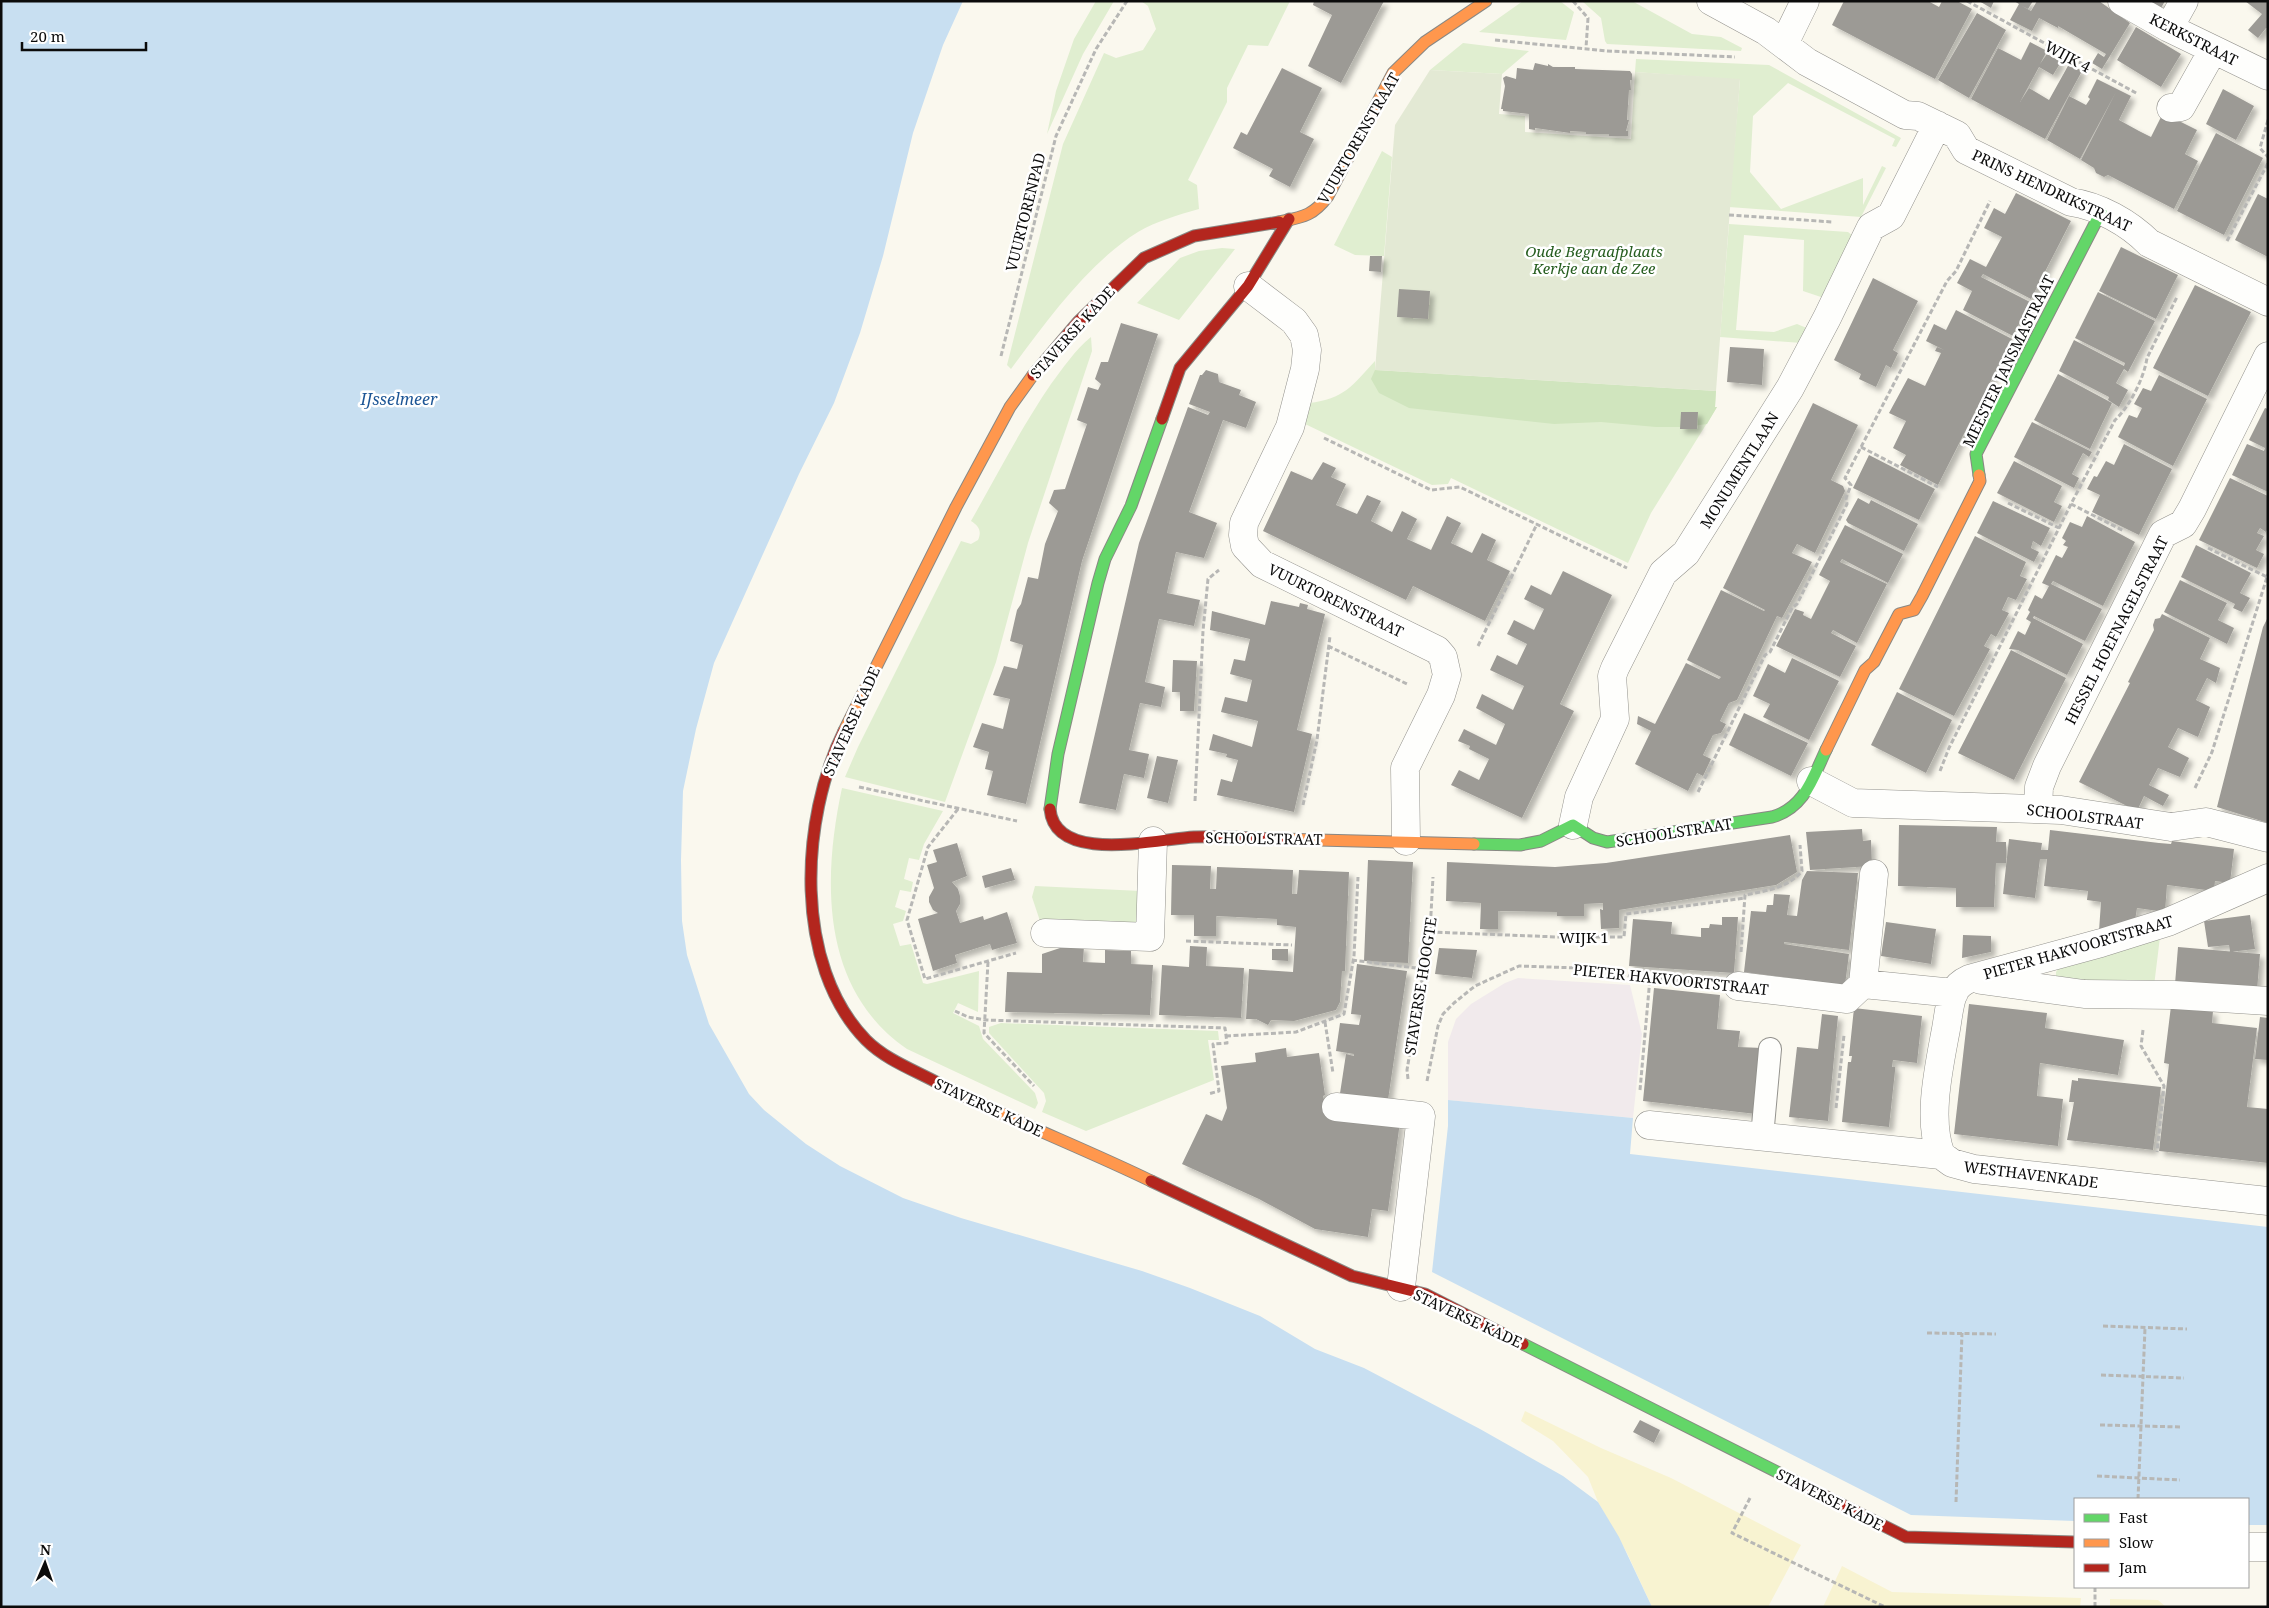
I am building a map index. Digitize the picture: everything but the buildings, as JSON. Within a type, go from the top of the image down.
[{"type":"street","name":"VUURTORENSTRAAT","points":[[1289,219],[1310,214],[1324,202],[1393,73],[1461,8],[1486,1]]},
{"type":"street","name":"PRINS HENDRIKSTRAAT","points":[[1710,1],[1766,31],[1807,62],[1905,115],[1918,116],[1957,135],[1966,150],[2071,202],[2086,204],[2135,229],[2149,243],[2268,302]]},
{"type":"street","points":[[1784,44],[1805,1]]},
{"type":"street","name":"KERKSTRAAT","points":[[2122,1],[2169,28],[2268,76]]},
{"type":"street","points":[[2169,28],[2184,1]]},
{"type":"street","points":[[2171,108],[2181,107],[2213,50]]},
{"type":"street","name":"MONUMENTLAAN","points":[[1573,825],[1579,798],[1615,719],[1612,676],[1663,573],[1686,553],[1790,388],[1867,237],[1891,216],[1937,125]]},
{"type":"street","name":"MEESTER JANSMASTRAAT","points":[[1811,781],[1865,670],[1874,662],[1899,614],[1914,610],[1977,488],[1980,482],[1976,454],[2101,212]]},
{"type":"street","points":[[1053,822],[1051,793],[1058,754],[1105,559],[1131,506],[1180,368],[1248,286],[1289,219]]},
{"type":"street","name":"STAVERSE KADE","points":[[1289,219],[1194,236],[1144,258],[1062,339],[1021,391],[986,451],[895,626],[839,740],[824,779],[813,831],[811,890],[814,927],[819,954],[834,996],[864,1039],[880,1053],[973,1101],[1080,1148],[1352,1276],[1425,1294],[1906,1538],[2074,1542]]},
{"type":"street","points":[[1245,546],[1243,535],[1245,517],[1290,427],[1307,360],[1306,342],[1300,328],[1289,315],[1248,286]]},
{"type":"street","name":"HESSEL HOEFNAGELSTRAAT","points":[[2038,809],[2039,787],[2046,766],[2164,538],[2183,524],[2192,509],[2268,356]]},
{"type":"street","name":"VUURTORENSTRAAT","points":[[1245,546],[1262,564],[1437,650],[1447,666]]},
{"type":"street","points":[[1406,841],[1405,768],[1446,682],[1447,666]]},
{"type":"street","name":"SCHOOLSTRAAT","points":[[1053,822],[1065,836],[1086,843],[1109,846],[1194,837],[1531,844],[1573,825],[1594,838],[1607,842],[1788,813],[1800,801],[1811,781],[1853,803],[2060,810],[2171,827],[2206,822],[2268,838]]},
{"type":"street","points":[[1045,933],[1150,937],[1153,841]]},
{"type":"street","points":[[1855,992],[1874,874]]},
{"type":"street","name":"PIETER HAKVOORTSTRAAT","points":[[1961,986],[2168,922],[2268,878]]},
{"type":"street","name":"PIETER HAKVOORTSTRAAT","points":[[1738,986],[1855,992],[1961,986],[2084,994],[2268,1001]]},
{"type":"street","points":[[1941,1155],[1937,1142],[1935,1112],[1941,1058],[1961,986]]},
{"type":"street","points":[[1336,1107],[1421,1116],[1401,1287]]},
{"type":"street","name":"WESTHAVENKADE","points":[[1650,1125],[1941,1155],[1945,1160],[1952,1163],[1974,1169],[2268,1201]]},
{"type":"street","points":[[2249,1547],[2268,1547]]},
{"type":"lane","points":[[1762,1137],[1770,1049]]},
{"type":"path","name":"VUURTORENPAD","points":[[999,363],[1056,136],[1096,49],[1126,1]]},
{"type":"path","points":[[1573,1],[1588,18],[1586,48]]},
{"type":"path","name":"WIJK 4","points":[[1967,1],[2154,102],[2171,108]]},
{"type":"path","points":[[1490,39],[1586,48],[1740,57]]},
{"type":"path","points":[[2268,120],[2264,128],[2260,148],[2268,157]]},
{"type":"path","points":[[2227,242],[2268,163]]},
{"type":"path","points":[[1688,830],[1686,818],[1765,654],[1770,652],[1792,608],[1797,604],[1847,504],[1846,498],[1852,485],[1845,478],[1946,281],[1956,271],[1990,200]]},
{"type":"path","points":[[1729,215],[1853,224],[1867,237]]},
{"type":"path","points":[[1937,805],[1938,776],[1949,748],[2071,504],[2115,420],[2123,412],[2145,369],[2147,358],[2180,293]]},
{"type":"path","points":[[1290,427],[1310,431],[1431,490],[1460,487],[1658,584]]},
{"type":"path","points":[[1861,447],[1969,503]]},
{"type":"path","points":[[1977,488],[2059,528]]},
{"type":"path","points":[[2071,504],[2267,575],[2212,752]]},
{"type":"path","points":[[1447,666],[1471,655],[1475,651],[1537,524]]},
{"type":"path","points":[[1194,837],[1203,632],[1208,579],[1245,546]]},
{"type":"path","points":[[1303,838],[1304,804],[1317,740],[1328,646],[1343,604]]},
{"type":"path","points":[[1328,646],[1438,700]]},
{"type":"path","points":[[867,788],[1018,822],[1053,822]]},
{"type":"path","points":[[958,809],[928,847],[907,920],[925,979],[988,962],[984,1033],[1036,1089]]},
{"type":"path","points":[[1226,1036],[1296,1032],[1344,1014],[1352,960],[1360,840]]},
{"type":"path","name":"STAVERSE HOOGTE","points":[[1407,1070],[1430,932],[1434,842]]},
{"type":"path","points":[[1740,955],[1746,895],[1776,889],[1798,876],[1802,871],[1800,847]]},
{"type":"path","name":"WIJK 1","points":[[1430,932],[1624,938],[1626,914],[1745,898]]},
{"type":"path","points":[[1150,937],[1161,940],[1292,944]]},
{"type":"path","points":[[1352,960],[1424,969]]},
{"type":"path","name":"PIETER HAKVOORTSTRAAT","points":[[1421,1116],[1438,1026],[1443,1014],[1475,986],[1519,966],[1608,969],[1630,976],[1738,986]]},
{"type":"path","points":[[1650,978],[1639,1100],[1650,1125]]},
{"type":"path","points":[[1832,1143],[1855,992]]},
{"type":"path","points":[[2147,995],[2142,1046],[2164,1086],[2157,1150]]},
{"type":"path","points":[[955,1011],[968,1017],[986,1020],[1225,1028],[1227,1043],[1213,1044],[1219,1091],[1208,1094]]},
{"type":"path","points":[[1324,1022],[1334,1078]]},
{"type":"path","points":[[2103,1326],[2187,1329]]},
{"type":"path","points":[[2138,1498],[2145,1328]]},
{"type":"path","points":[[1927,1333],[1996,1334]]},
{"type":"path","points":[[1955,1508],[1962,1333]]},
{"type":"path","points":[[2101,1375],[2184,1378]]},
{"type":"path","points":[[2100,1424],[2182,1427]]},
{"type":"path","points":[[2098,1476],[2180,1480]]},
{"type":"path","points":[[1748,1503],[1732,1534],[1885,1607]]},
{"type":"path","points":[[2095,1588],[2095,1607]]},
{"type":"shaded area","points":[[1518,978],[1630,985],[1642,1034],[1633,1118],[1448,1100],[1448,1042],[1456,1019],[1471,1004],[1505,983]]},
{"type":"green space","points":[[1096,1],[1114,1],[1083,54],[1047,134],[1056,91],[1074,39]]},
{"type":"green space","points":[[1141,1],[1290,1],[1268,46],[1248,45],[1227,88],[1227,102],[1188,180],[1197,185],[1199,209],[1175,216],[1138,232],[1102,260],[1069,294],[1011,369],[1007,365],[1063,144],[1104,53],[1116,58],[1143,50],[1156,29],[1148,6]]},
{"type":"green space","points":[[1523,1],[1560,1],[1574,12],[1566,40],[1479,32]]},
{"type":"green space","points":[[1582,1],[1632,1],[1692,34],[1721,37],[1742,48],[1741,51],[1607,44],[1601,18]]},
{"type":"green space","points":[[1463,43],[1529,51],[1502,74],[1430,70]]},
{"type":"green space","points":[[1636,59],[1769,65],[1901,138],[1896,147],[1892,146],[1895,139],[1788,83],[1753,116],[1750,172],[1781,209],[1863,178],[1863,205],[1882,166],[1886,168],[1861,217],[1729,207],[1740,80],[1635,72]]},
{"type":"green space","name":"Oude Begraafplaats Kerkje aan de Zee","points":[[1430,70],[1502,74],[1499,114],[1525,116],[1525,132],[1631,139],[1635,72],[1740,79],[1716,391],[1375,370],[1395,125]]},
{"type":"green space","points":[[1382,151],[1392,157],[1384,256],[1355,255],[1334,245]]},
{"type":"green space","points":[[1729,224],[1848,232],[1853,236],[1824,298],[1803,291],[1804,240],[1744,235],[1736,330],[1774,332],[1797,324],[1809,329],[1802,343],[1720,337]]},
{"type":"green space","points":[[1222,248],[1235,249],[1179,320],[1137,303],[1180,258],[1199,251]]},
{"type":"green space","points":[[1091,337],[1092,351],[1028,543],[996,662],[945,802],[845,777],[858,747],[961,541],[971,544],[978,540],[979,529],[971,521],[1000,469],[1051,384],[1074,353]]},
{"type":"green space","points":[[1375,361],[1375,370],[1716,391],[1715,407],[1717,407],[1651,513],[1628,563],[1451,478],[1448,484],[1432,485],[1303,423],[1309,403],[1339,395],[1353,384]]},
{"type":"green space","points":[[1375,370],[1716,391],[1715,407],[1717,407],[1707,424],[1686,427],[1656,427],[1601,422],[1554,424],[1409,408],[1379,393],[1371,379]]},
{"type":"green space","points":[[842,788],[943,811],[924,844],[919,860],[909,858],[904,879],[913,882],[911,892],[900,890],[895,907],[906,911],[903,921],[893,924],[900,946],[911,944],[923,983],[927,984],[979,971],[978,1012],[958,1003],[953,1013],[979,1026],[983,1039],[1035,1093],[1038,1103],[1035,1109],[907,1049],[879,1025],[858,996],[843,965],[835,931],[831,896],[832,860]]},
{"type":"green space","points":[[1035,886],[1141,891],[1140,921],[1135,925],[1040,921],[1032,897]]},
{"type":"green space","points":[[2160,937],[2154,986],[2056,980],[2058,969]]},
{"type":"green space","points":[[1001,1023],[1218,1031],[1219,1040],[1208,1040],[1214,1080],[1086,1131],[1042,1112],[1046,1101],[1044,1093],[989,1033],[989,1027]]},
{"type":"sand","points":[[1525,1411],[1601,1448],[1671,1478],[1801,1545],[1768,1607],[1652,1607],[1627,1553],[1598,1502],[1588,1477],[1553,1441],[1521,1421]]},
{"type":"sand","points":[[1842,1566],[1892,1592],[2081,1598],[2080,1607],[1823,1607]]},
{"type":"sand","points":[[2110,1599],[2158,1600],[2166,1607],[2110,1607]]},
{"type":"water","name":"IJsselmeer","points":[[1,1],[963,1],[943,45],[913,133],[883,256],[860,333],[834,403],[799,474],[714,663],[696,729],[683,791],[682,921],[687,955],[709,1024],[749,1094],[764,1110],[806,1144],[840,1166],[903,1198],[961,1218],[1142,1271],[1260,1316],[1315,1349],[1364,1368],[1480,1429],[1563,1476],[1598,1502],[1619,1537],[1652,1607],[1,1607]]},
{"type":"water","points":[[1448,1100],[1633,1118],[1630,1154],[2268,1227],[2268,1525],[2249,1525],[2249,1498],[2074,1498],[2074,1521],[1911,1515],[1432,1272],[1448,1126]]},
{"type":"traffic: fast","points":[[1979,475],[1976,454],[2101,212]]},
{"type":"traffic: fast","points":[[1050,809],[1058,754],[1098,583],[1105,559],[1131,506],[1162,419]]},
{"type":"traffic: fast","points":[[1474,844],[1520,845],[1541,841],[1573,825],[1593,838],[1607,842],[1772,817],[1793,807],[1800,799],[1812,781],[1826,750]]},
{"type":"traffic: fast","points":[[1523,1344],[1801,1484]]},
{"type":"traffic: slow","points":[[1279,222],[1307,215],[1323,203],[1393,73],[1425,42],[1486,1]]},
{"type":"traffic: slow","points":[[844,731],[956,507],[1010,407],[1033,375]]},
{"type":"traffic: slow","points":[[1826,750],[1865,670],[1874,662],[1899,614],[1914,610],[1922,596],[1980,481],[1979,475]]},
{"type":"traffic: slow","points":[[1279,839],[1474,844]]},
{"type":"traffic: slow","points":[[938,1083],[1151,1181]]},
{"type":"traffic: jam","points":[[1162,419],[1180,368],[1248,286],[1289,219]]},
{"type":"traffic: jam","points":[[1033,375],[1078,322],[1144,258],[1194,236],[1279,222]]},
{"type":"traffic: jam","points":[[844,731],[829,766],[819,806],[812,848],[811,890],[815,932],[826,972],[842,1009],[866,1040],[891,1059],[938,1083]]},
{"type":"traffic: jam","points":[[1050,809],[1056,826],[1069,837],[1088,843],[1110,845],[1133,844],[1194,837],[1279,839]]},
{"type":"traffic: jam","points":[[1151,1181],[1352,1276],[1425,1294],[1523,1344]]},
{"type":"traffic: jam","points":[[1801,1484],[1906,1537],[2074,1542]]}]
